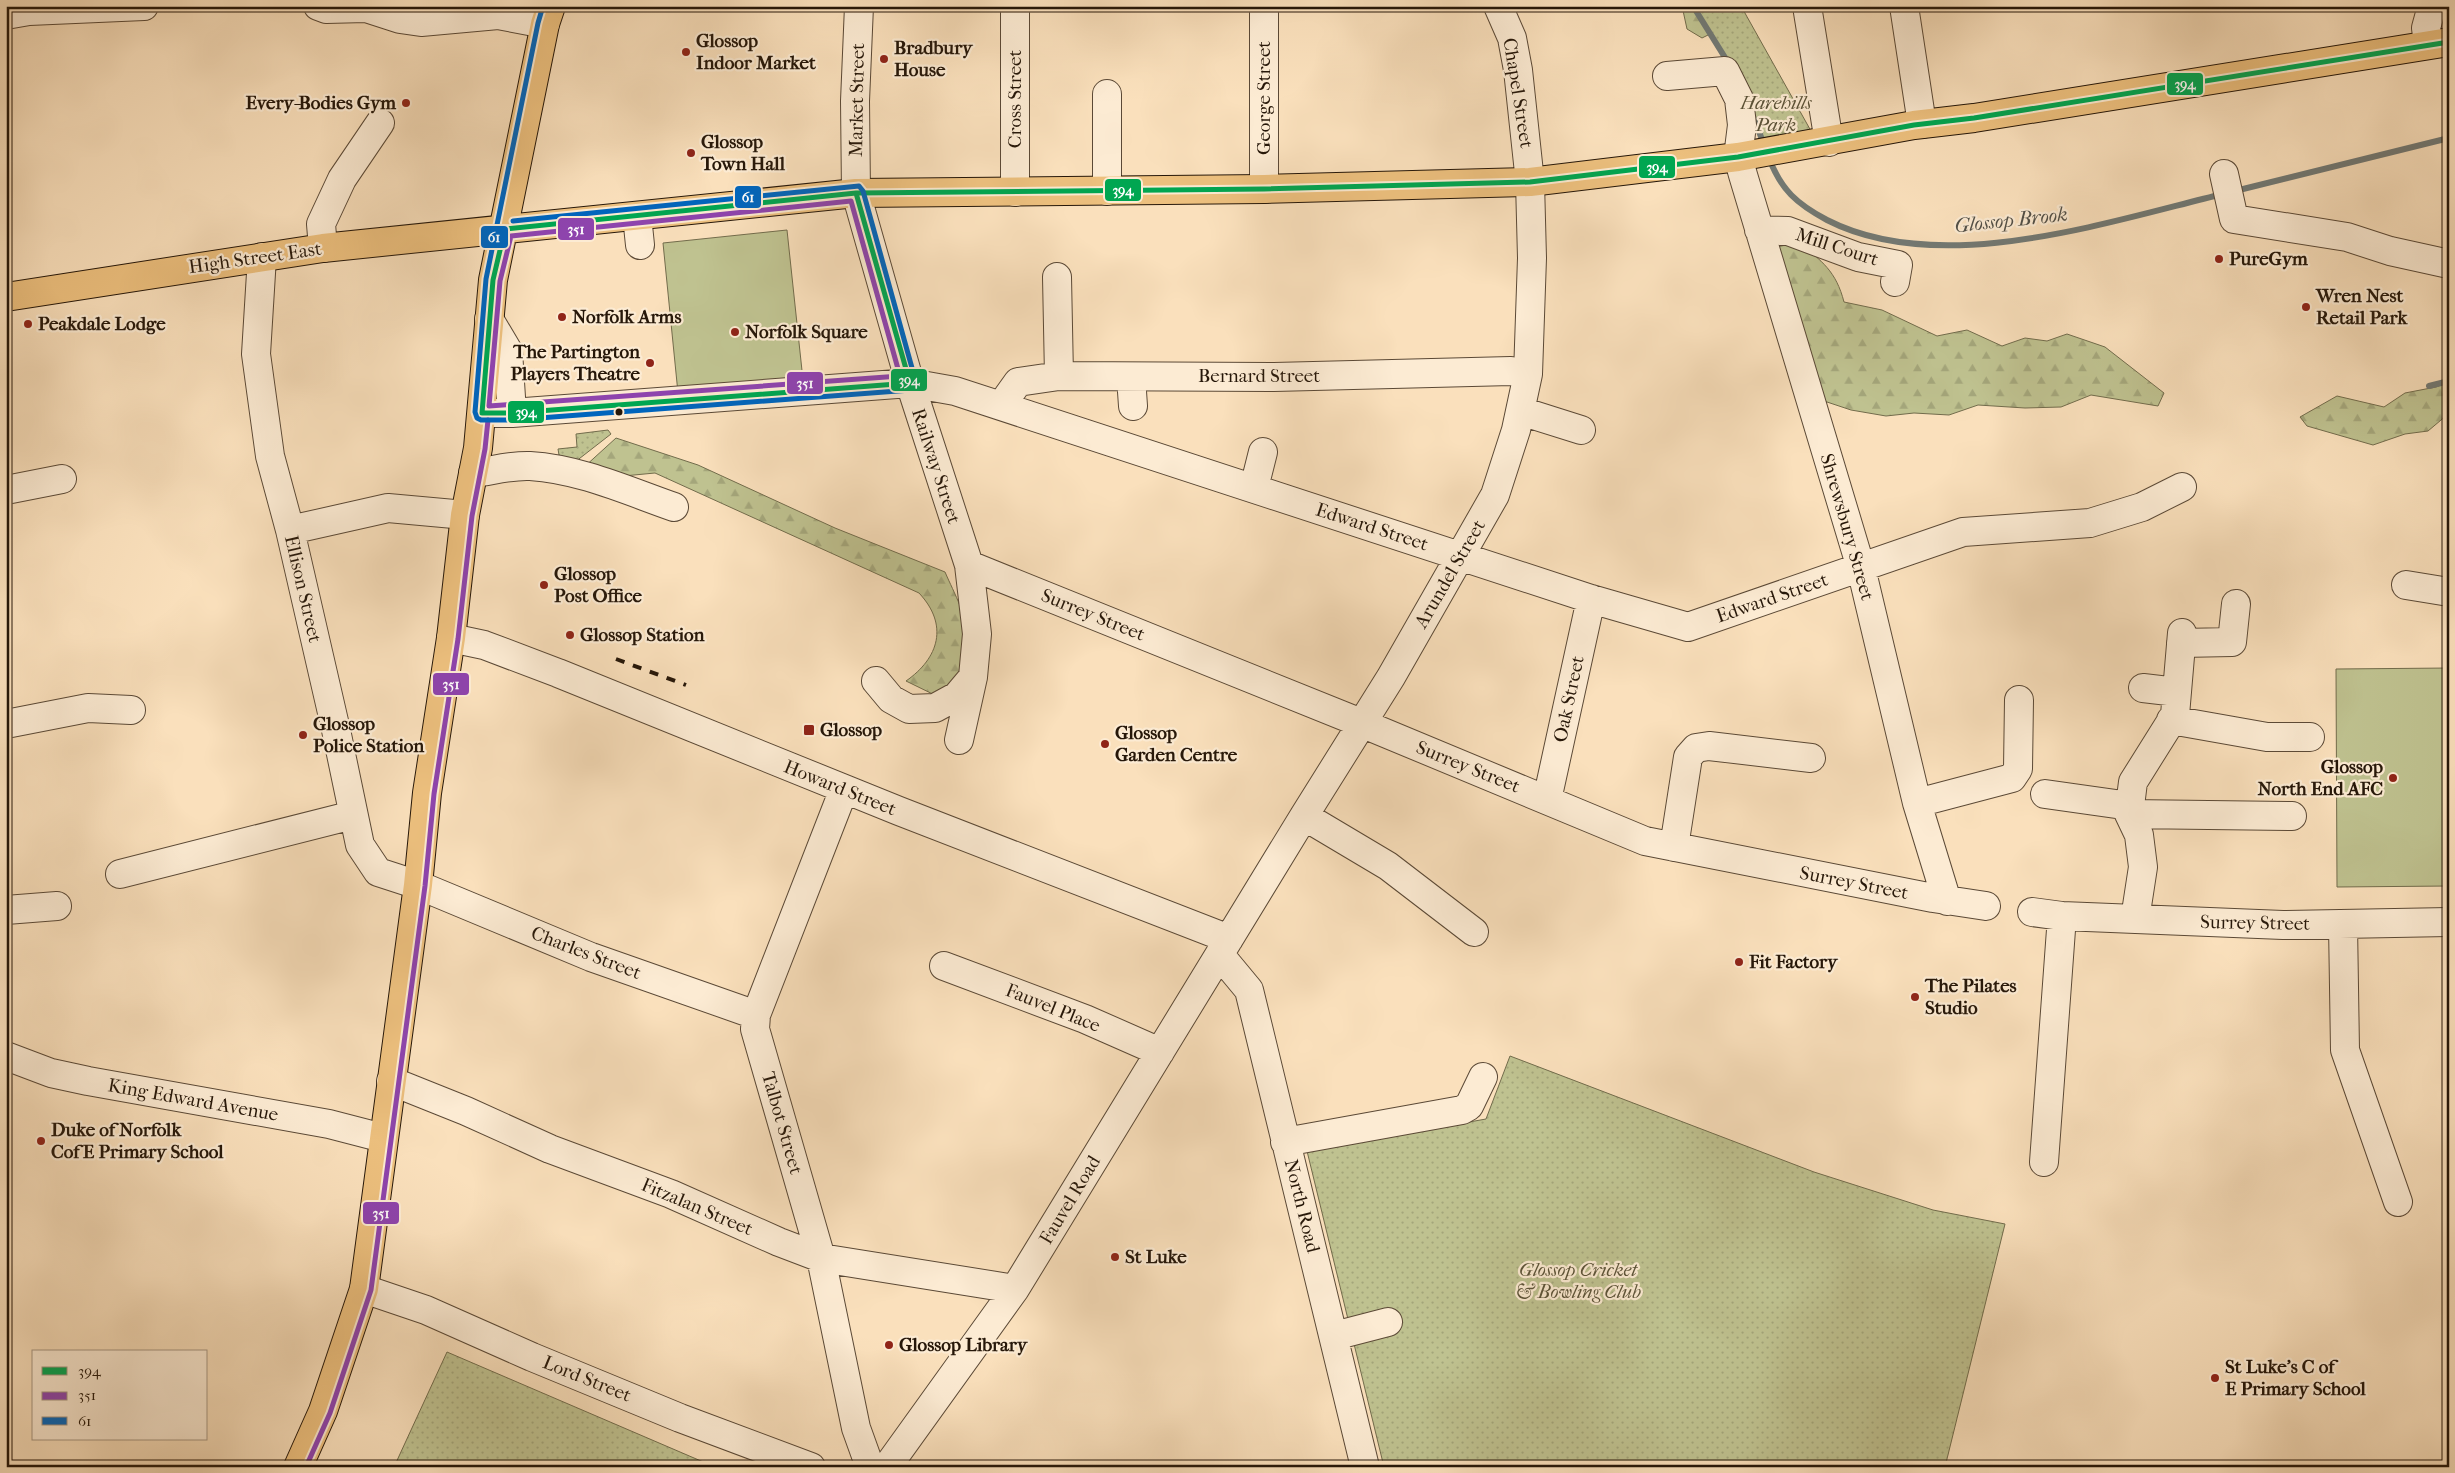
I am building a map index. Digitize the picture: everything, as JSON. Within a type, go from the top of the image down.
[{"type":"main road","points":[[298,1467],[323,1412],[364,1289],[418,884],[427,793],[451,638],[465,515],[482,413],[493,280],[548,15]]},
{"type":"main road","name":"High Street East","points":[[6,297],[323,248],[856,193],[1264,189],[1530,182],[1738,157],[1922,124],[1974,118],[2438,43]]},
{"type":"street","points":[[6,15],[29,11],[144,6]]},
{"type":"street","name":"Market Street","points":[[856,193],[855,101],[859,6]]},
{"type":"street","name":"Cross Street","points":[[1015,6],[1016,192]]},
{"type":"street","name":"George Street","points":[[1264,6],[1264,189]]},
{"type":"street","name":"Chapel Street","points":[[1498,6],[1512,38],[1518,70],[1530,182]]},
{"type":"street","points":[[1807,6],[1829,142]]},
{"type":"street","points":[[1904,6],[1922,124]]},
{"type":"street","points":[[2432,6],[2426,28],[2438,43]]},
{"type":"street","points":[[319,13],[359,7],[422,17],[548,15]]},
{"type":"street","points":[[1667,76],[1725,71],[1739,98],[1742,125],[1738,157]]},
{"type":"street","points":[[1107,94],[1107,191]]},
{"type":"street","points":[[323,248],[320,224],[342,179],[380,123]]},
{"type":"street","name":"Shrewsbury Street","points":[[1738,157],[1861,568],[1917,803],[1947,901]]},
{"type":"street","points":[[2224,174],[2234,219],[2347,237],[2390,251],[2449,264]]},
{"type":"street","name":"Arundel Street","points":[[1229,939],[1391,677],[1495,495],[1521,411],[1528,374],[1532,258],[1530,182]]},
{"type":"street","name":"Railway Street","points":[[856,193],[910,383],[969,565],[977,634],[973,677],[959,740]]},
{"type":"street","points":[[636,216],[640,245]]},
{"type":"street","name":"Mill Court","points":[[1759,230],[1788,231],[1858,257],[1898,265],[1895,282]]},
{"type":"street","name":"Ellison Street","points":[[262,257],[256,354],[270,456],[290,530],[360,845],[378,872],[418,884]]},
{"type":"street","points":[[1057,276],[1059,376]]},
{"type":"street","points":[[489,320],[508,351],[512,413]]},
{"type":"street","name":"Bernard Street","points":[[1005,406],[1008,396],[1018,382],[1059,376],[1284,377],[1511,371],[1528,374]]},
{"type":"street","points":[[1131,377],[1132,406]]},
{"type":"street","name":"Edward Street","points":[[482,413],[512,413],[910,383],[955,391],[1005,406],[1460,557],[1591,599],[1688,626],[1963,532],[2090,523],[2142,507],[2182,487]]},
{"type":"street","points":[[1521,411],[1581,430]]},
{"type":"street","points":[[1254,488],[1263,452]]},
{"type":"street","points":[[473,473],[528,466],[579,475],[674,507]]},
{"type":"street","points":[[6,490],[62,479]]},
{"type":"street","points":[[290,530],[388,508],[465,515]]},
{"type":"street","name":"Surrey Street","points":[[969,565],[1361,723],[1645,841],[1947,901],[1986,906]]},
{"type":"street","points":[[2406,585],[2449,592]]},
{"type":"street","name":"Oak Street","points":[[1547,800],[1591,599]]},
{"type":"street","points":[[2135,919],[2143,867],[2139,835],[2130,810],[2133,782],[2175,714],[2182,638],[2232,642],[2236,604]]},
{"type":"street","name":"Howard Street","points":[[451,638],[484,645],[558,673],[844,789],[1229,939]]},
{"type":"street","points":[[876,681],[891,699],[909,709],[935,708],[956,696],[973,677]]},
{"type":"street","points":[[2143,688],[2177,692]]},
{"type":"street","points":[[1917,803],[2011,789],[2012,778],[2018,769],[2019,700]]},
{"type":"street","points":[[6,724],[88,708],[131,710]]},
{"type":"street","points":[[2171,720],[2267,737],[2310,737]]},
{"type":"street","points":[[1674,847],[1688,758],[1696,748],[1709,746],[1811,758]]},
{"type":"street","name":"Talbot Street","points":[[844,789],[800,874],[756,1015],[755,1029],[821,1258],[856,1428],[870,1467]]},
{"type":"street","points":[[2045,794],[2130,810],[2292,816]]},
{"type":"street","points":[[120,874],[353,815]]},
{"type":"street","points":[[1304,816],[1388,866],[1474,932]]},
{"type":"street","name":"Charles Street","points":[[418,884],[591,957],[756,1015]]},
{"type":"street","points":[[6,910],[57,906]]},
{"type":"street","name":"Surrey Street","points":[[2032,912],[2062,916],[2283,925],[2449,922]]},
{"type":"street","points":[[2044,1162],[2062,916]]},
{"type":"street","points":[[2343,924],[2345,1050],[2398,1202]]},
{"type":"street","name":"Fauvel Road","points":[[887,1467],[1015,1289],[1229,939]]},
{"type":"street","name":"North Road","points":[[1229,939],[1248,990],[1365,1467]]},
{"type":"street","name":"Fauvel Place","points":[[944,966],[1085,1019],[1160,1052]]},
{"type":"street","name":"King Edward Avenue","points":[[6,1056],[51,1073],[329,1124],[383,1138]]},
{"type":"street","points":[[1286,1142],[1462,1110],[1469,1106],[1483,1077]]},
{"type":"street","name":"Fitzalan Street","points":[[391,1081],[550,1148],[670,1194],[779,1242],[821,1258],[1015,1289]]},
{"type":"street","name":"Lord Street","points":[[364,1289],[426,1310],[532,1357],[680,1418],[811,1467]]},
{"type":"street","points":[[1334,1336],[1388,1322]]},
{"type":"green space","points":[[1682,6],[1728,6],[1724,27],[1702,38],[1687,29]]},
{"type":"green space","name":"Harehills Park","points":[[1693,6],[1741,6],[1811,131],[1763,140],[1735,73]]},
{"type":"green space","name":"Norfolk Square","points":[[787,230],[803,380],[678,393],[663,243]]},
{"type":"green space","points":[[1798,242],[1832,274],[1841,291],[1844,302],[1882,310],[1937,336],[1967,330],[2002,346],[2025,338],[2047,341],[2067,334],[2105,347],[2164,393],[2158,406],[2091,395],[2061,407],[2025,408],[1978,405],[1949,415],[1914,413],[1886,416],[1851,410],[1824,401],[1777,247]]},
{"type":"green space","points":[[2449,382],[2449,416],[2447,415],[2428,431],[2405,434],[2373,445],[2307,426],[2300,417],[2337,396],[2384,407],[2405,393],[2436,387]]},
{"type":"green space","points":[[608,430],[611,434],[575,462],[559,455],[558,449],[577,447],[576,434]]},
{"type":"green space","points":[[616,438],[698,465],[835,528],[945,572],[964,616],[968,634],[967,650],[963,665],[947,701],[906,681],[926,662],[933,651],[936,640],[937,629],[934,617],[919,593],[655,473],[592,479],[583,468]]},
{"type":"green space","name":"Glossop North End AFC","points":[[2449,668],[2449,886],[2337,887],[2336,669]]},
{"type":"green space","name":"Glossop Cricket & Bowling Club","points":[[1510,1056],[1814,1172],[1933,1210],[2005,1224],[1945,1467],[1384,1467],[1307,1151],[1486,1119]]},
{"type":"green space","points":[[447,1352],[715,1467],[394,1467]]},
{"type":"waterway","name":"Glossop Brook","points":[[1693,6],[1729,64]]},
{"type":"waterway","name":"Glossop Brook","points":[[1752,114],[1765,147]]},
{"type":"waterway","name":"Glossop Brook","points":[[2235,191],[2449,138]]},
{"type":"waterway","name":"Glossop Brook","points":[[1769,158],[1779,179],[1791,195],[1816,214],[1872,237],[1920,244],[1971,245],[2024,239],[2077,230],[2223,194]]},
{"type":"waterway","points":[[2429,386],[2449,381]]},
{"type":"railway","points":[[616,659],[686,685]]},
{"type":"transit line","name":"61","points":[[513,221],[859,186],[863,191],[917,386],[911,390],[513,420],[481,420],[477,418],[475,412],[486,279],[543,6]]},
{"type":"transit line","name":"394","points":[[856,193],[1264,189],[1530,182],[1738,157],[1914,125],[1974,118],[2449,42]]},
{"type":"transit line","name":"394","points":[[856,193],[910,383],[512,413],[482,413],[493,280],[505,229],[856,193]]},
{"type":"transit line","name":"351","points":[[851,201],[900,376],[489,406],[500,281],[511,236],[851,201]]},
{"type":"transit line","name":"351","points":[[306,1467],[330,1413],[371,1290],[425,886],[434,794],[458,639],[472,516],[485,449],[488,420]]},
{"type":"place","name":"Glossop Indoor Market","points":[[686,52]]},
{"type":"place","name":"Bradbury House","points":[[884,59]]},
{"type":"place","name":"Every-Bodies Gym","points":[[406,103]]},
{"type":"place","name":"Glossop Town Hall","points":[[691,153]]},
{"type":"place","name":"PureGym","points":[[2219,259]]},
{"type":"place","name":"Wren Nest Retail Park","points":[[2306,307]]},
{"type":"place","name":"Norfolk Arms","points":[[562,317]]},
{"type":"place","name":"Peakdale Lodge","points":[[28,324]]},
{"type":"place","name":"Norfolk Square","points":[[735,332]]},
{"type":"place","name":"The Partington Players Theatre","points":[[650,363]]},
{"type":"place","name":"Glossop Post Office","points":[[544,585]]},
{"type":"place","name":"Glossop Station","points":[[570,635]]},
{"type":"place","name":"Glossop","points":[[809,730]]},
{"type":"place","name":"Glossop Police Station","points":[[303,735]]},
{"type":"place","name":"Glossop Garden Centre","points":[[1105,744]]},
{"type":"place","name":"Glossop North End AFC","points":[[2393,778]]},
{"type":"place","name":"Fit Factory","points":[[1739,962]]},
{"type":"place","name":"The Pilates Studio","points":[[1915,997]]},
{"type":"place","name":"Duke of Norfolk CofE Primary School","points":[[41,1141]]},
{"type":"place","name":"St Luke","points":[[1115,1257]]},
{"type":"place","name":"Glossop Library","points":[[889,1345]]},
{"type":"place","name":"St Luke's C of E Primary School","points":[[2215,1378]]}]
